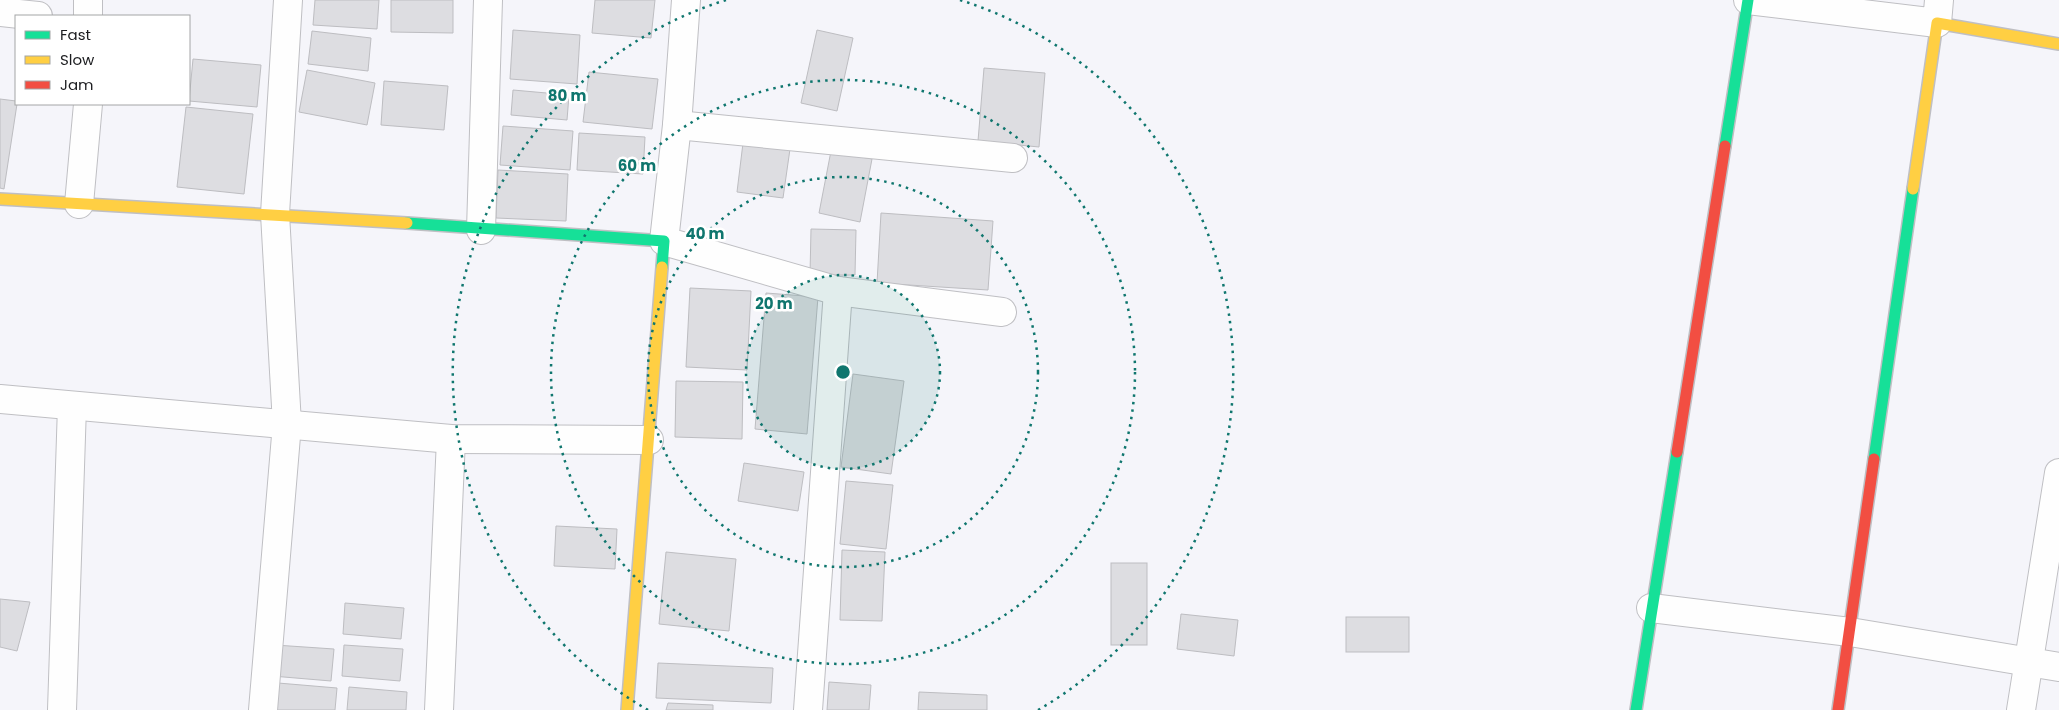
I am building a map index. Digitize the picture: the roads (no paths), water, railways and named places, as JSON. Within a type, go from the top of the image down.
[{"type":"street","points":[[88,0],[88,15]]},
{"type":"street","points":[[263,710],[286,424],[275,214],[288,0]]},
{"type":"street","points":[[482,230],[488,0]]},
{"type":"street","points":[[627,710],[664,241],[677,125],[686,0]]},
{"type":"street","points":[[1636,710],[1748,0],[1938,12],[2059,44]]},
{"type":"street","points":[[0,12],[28,15]]},
{"type":"street","points":[[1838,710],[1938,12]]},
{"type":"street","points":[[79,204],[88,105]]},
{"type":"street","points":[[677,125],[1013,158]]},
{"type":"street","points":[[0,199],[275,214],[482,230],[664,241],[838,291],[1002,312]]},
{"type":"street","points":[[808,710],[838,291]]},
{"type":"street","points":[[0,400],[451,439],[649,440]]},
{"type":"street","points":[[62,710],[72,406]]},
{"type":"street","points":[[439,710],[451,439]]},
{"type":"street","points":[[2021,710],[2059,472]]},
{"type":"street","points":[[1651,608],[1850,632],[2059,667]]}]
